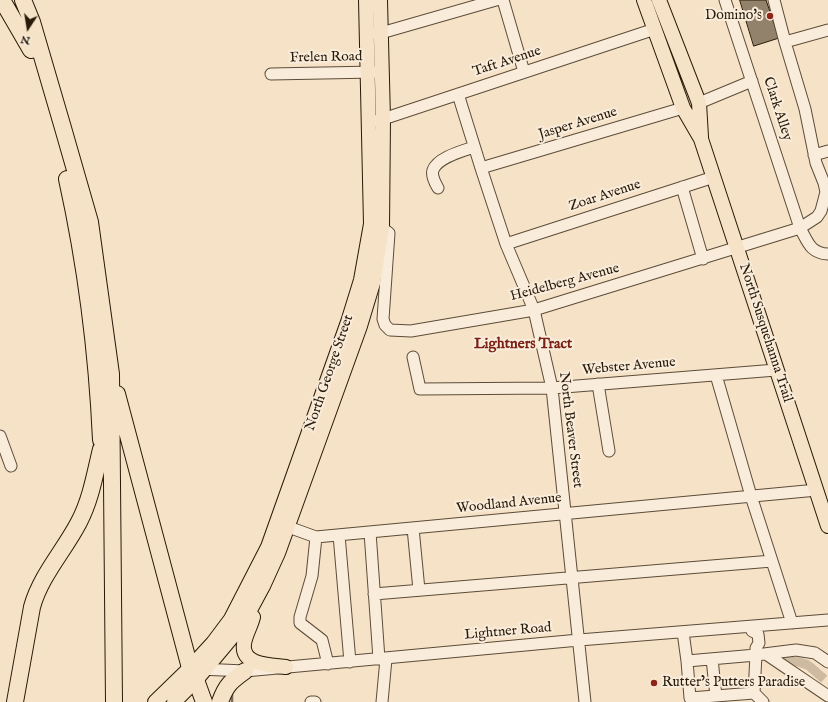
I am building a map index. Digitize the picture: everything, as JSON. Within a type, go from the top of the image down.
[{"type":"highway","points":[[2,0],[31,50]]},
{"type":"highway","points":[[13,0],[31,50],[59,146],[78,231],[89,301],[95,352],[102,449],[103,702]]},
{"type":"highway","points":[[23,0],[32,22],[90,222],[111,374],[114,702]]},
{"type":"highway","points":[[111,374],[204,702]]},
{"type":"highway","points":[[15,702],[32,607],[36,593],[78,524],[87,506],[102,449]]},
{"type":"highway","points":[[220,702],[224,691],[231,681],[245,671]]},
{"type":"main road","name":"North George Street","points":[[174,702],[197,673],[213,643],[230,619],[268,547],[282,525],[360,326],[373,283],[382,228],[383,120],[367,33],[366,0]]},
{"type":"main road","name":"North George Street","points":[[155,702],[197,673],[222,650],[242,625],[263,586],[278,553],[282,525],[361,280],[371,224],[369,122],[381,33],[380,0]]},
{"type":"main road","name":"North Susquehanna Trail","points":[[644,0],[683,108],[701,139],[828,526]]},
{"type":"main road","name":"North Susquehanna Trail","points":[[659,0],[699,103],[701,139]]},
{"type":"main road","points":[[263,586],[244,644],[244,652],[248,658],[258,663],[286,667]]},
{"type":"street","points":[[367,33],[381,33],[496,0]]},
{"type":"street","points":[[503,0],[524,72]]},
{"type":"street","name":"Clark Alley","points":[[725,0],[800,228],[811,248],[821,254],[828,254]]},
{"type":"street","name":"Heidelberg Avenue","points":[[382,228],[389,233],[383,319],[385,325],[390,330],[411,331],[534,310],[800,228],[817,217],[825,201],[826,192],[816,163],[805,109],[774,0]]},
{"type":"street","name":"Taft Avenue","points":[[369,122],[383,120],[655,29]]},
{"type":"street","points":[[785,42],[828,30]]},
{"type":"street","name":"Frelen Road","points":[[271,74],[375,72]]},
{"type":"street","points":[[699,103],[752,81]]},
{"type":"street","name":"North Beaver Street","points":[[458,94],[506,244],[534,310],[552,388],[585,702]]},
{"type":"street","name":"Jasper Avenue","points":[[481,168],[683,108]]},
{"type":"street","points":[[438,188],[433,176],[436,166],[451,155],[474,147]]},
{"type":"street","points":[[814,155],[828,151]]},
{"type":"street","name":"Zoar Avenue","points":[[506,244],[714,177]]},
{"type":"street","points":[[682,187],[703,259]]},
{"type":"street","name":"Webster Avenue","points":[[413,357],[420,389],[552,388],[776,370]]},
{"type":"street","points":[[716,375],[751,496],[792,623]]},
{"type":"street","points":[[598,384],[609,451]]},
{"type":"street","points":[[0,436],[10,466]]},
{"type":"street","name":"Woodland Avenue","points":[[282,525],[316,537],[817,490]]},
{"type":"street","points":[[413,528],[419,590]]},
{"type":"street","points":[[370,532],[374,594],[383,659],[382,702]]},
{"type":"street","points":[[339,535],[350,662]]},
{"type":"street","points":[[316,537],[312,576],[300,617],[300,623],[322,640],[328,664]]},
{"type":"street","points":[[374,594],[772,561]]},
{"type":"street","name":"Lightner Road","points":[[197,673],[245,671],[328,664],[579,640],[683,632],[752,629],[792,623],[828,620]]},
{"type":"street","points":[[752,629],[749,634],[750,644],[759,652],[808,670]]},
{"type":"street","points":[[683,632],[690,698],[754,693],[763,702]]},
{"type":"street","points":[[754,693],[759,652]]},
{"type":"street","points":[[687,661],[759,652],[808,670]]},
{"type":"street","points":[[712,659],[716,696]]},
{"type":"building","points":[[740,0],[766,0],[779,38],[754,46]]},
{"type":"waterway","points":[[232,691],[232,702]]},
{"type":"tunnel","points":[[786,657],[787,665]]},
{"type":"tunnel","points":[[794,666],[795,657]]},
{"type":"tunnel","points":[[802,668],[805,659]]},
{"type":"tunnel","points":[[809,672],[815,665]]},
{"type":"tunnel","points":[[817,679],[823,672]]},
{"type":"place","name":"Domino's","points":[[770,16]]},
{"type":"place","name":"Rutter’s Putters Paradise","points":[[654,683]]},
{"type":"district","name":"Lightners Tract","points":[[523,345]]}]
